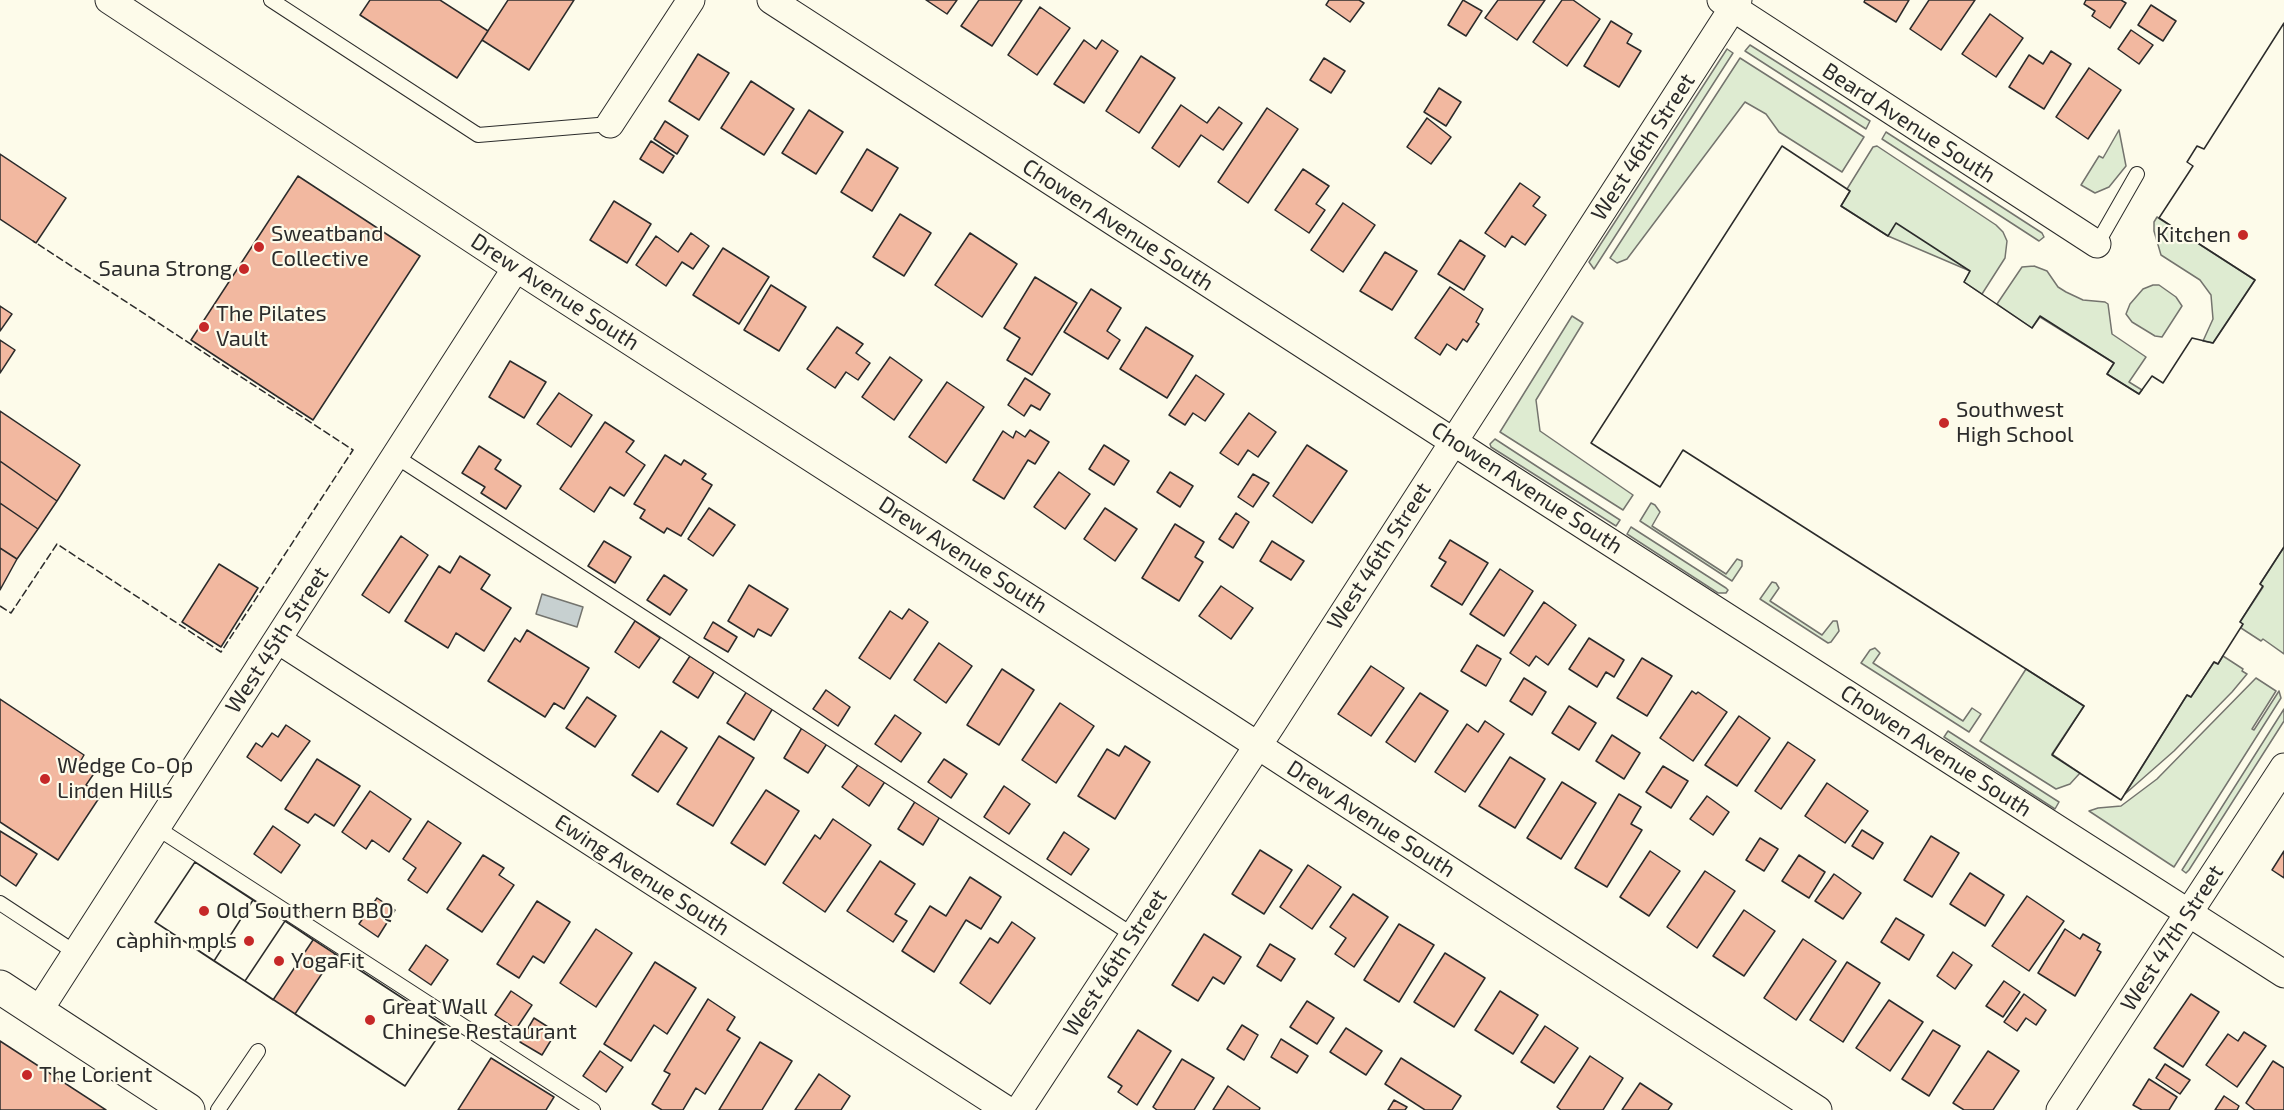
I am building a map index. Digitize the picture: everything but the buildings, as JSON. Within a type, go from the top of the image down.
[{"type":"main road","points":[[0,987],[188,1110]]},
{"type":"street","name":"Drew Avenue South","points":[[109,0],[516,268],[1258,745],[1818,1110]]},
{"type":"street","points":[[610,124],[691,0]]},
{"type":"street","name":"Chowen Avenue South","points":[[771,0],[2284,974]]},
{"type":"street","name":"West 46th Street","points":[[1019,1110],[1258,745],[1731,3]]},
{"type":"street","name":"Beard Avenue South","points":[[1731,3],[2097,244]]},
{"type":"street","name":"West 45th Street","points":[[38,1012],[516,268]]},
{"type":"street","name":"Ewing Avenue South","points":[[278,640],[1007,1110]]},
{"type":"street","name":"West 47th Street","points":[[2060,1110],[2284,767]]},
{"type":"lane","points":[[271,0],[478,135],[610,124]]},
{"type":"lane","points":[[2097,244],[2137,174]]},
{"type":"lane","points":[[395,456],[1133,935]]},
{"type":"lane","points":[[157,828],[593,1110]]},
{"type":"lane","points":[[2,909],[76,953]]},
{"type":"lane","points":[[218,1110],[258,1051]]},
{"type":"green space","points":[[1750,45],[1870,121],[1866,129],[1745,51]]},
{"type":"green space","points":[[1727,49],[1733,53],[1594,269],[1589,262]]},
{"type":"green space","points":[[1740,58],[1864,137],[1842,172],[1779,132],[1766,114],[1745,102],[1627,259],[1617,263],[1610,258]]},
{"type":"green space","points":[[2119,130],[2126,166],[2109,187],[2095,193],[2081,185],[2099,156],[2103,158]]},
{"type":"green space","points":[[1886,132],[2042,233],[2044,237],[2039,241],[1882,139]]},
{"type":"green space","points":[[1877,146],[1996,225],[2003,232],[2007,241],[2005,258],[1982,294],[1964,282],[1970,271],[1888,236],[1841,206],[1850,191],[1847,189],[1873,147]]},
{"type":"green space","points":[[2157,217],[2255,280],[2213,343],[2203,341],[2213,319],[2211,295],[2200,280],[2161,255],[2154,231],[2154,222]]},
{"type":"green space","points":[[2034,266],[2047,271],[2058,287],[2066,292],[2083,300],[2108,304],[2112,334],[2146,357],[2129,382],[2142,390],[2139,394],[2107,374],[2114,363],[2040,317],[2032,328],[1997,304],[2022,267]]},
{"type":"green space","points":[[2159,285],[2176,297],[2182,306],[2162,337],[2155,336],[2132,322],[2126,314],[2130,304],[2143,289]]},
{"type":"green space","points":[[1572,316],[1583,323],[1536,400],[1540,431],[1633,495],[1623,510],[1500,432]]},
{"type":"green space","points":[[1495,439],[1620,520],[1616,526],[1491,447],[1490,444]]},
{"type":"green space","points":[[1651,503],[1660,512],[1652,526],[1726,574],[1737,559],[1742,561],[1742,566],[1732,581],[1640,521]]},
{"type":"green space","points":[[1631,527],[1726,588],[1728,590],[1726,593],[1718,593],[1627,534]]},
{"type":"green space","points":[[2284,547],[2284,654],[2263,639],[2261,641],[2241,628],[2243,624],[2240,622],[2263,587],[2260,584]]},
{"type":"green space","points":[[1772,582],[1776,583],[1779,588],[1770,601],[1822,635],[1833,621],[1837,621],[1839,631],[1831,642],[1828,643],[1760,599]]},
{"type":"green space","points":[[1875,648],[1880,653],[1873,663],[1963,721],[1972,708],[1981,714],[1969,732],[1861,663],[1870,650]]},
{"type":"green space","points":[[2223,656],[2247,674],[2174,751],[2125,794],[2187,695],[2191,697],[2214,662],[2218,664]]},
{"type":"green space","points":[[2026,669],[2084,706],[2052,754],[2080,773],[2070,784],[2056,789],[1980,741]]},
{"type":"green space","points":[[2256,678],[2276,691],[2252,729],[2254,730],[2279,691],[2281,698],[2174,867],[2089,811],[2121,806],[2157,779]]},
{"type":"green space","points":[[2284,709],[2284,721],[2186,873],[2182,870]]},
{"type":"green space","points":[[1948,731],[2059,802],[2055,809],[1944,737]]},
{"type":"shaded area","points":[[542,594],[583,607],[577,627],[536,614]]},
{"type":"fence","points":[[0,606],[11,613],[57,544],[221,652],[353,450],[33,241]]},
{"type":"place","name":"Kitchen","points":[[2243,235]]},
{"type":"place","name":"Sweatband Collective","points":[[259,247]]},
{"type":"place","name":"Sauna Strong","points":[[244,269]]},
{"type":"place","name":"The Pilates Vault","points":[[204,327]]},
{"type":"place","name":"Southwest High School","points":[[1944,423]]},
{"type":"place","name":"Wedge Co-Op Linden Hills","points":[[45,779]]},
{"type":"place","name":"Old Southern BBQ","points":[[204,911]]},
{"type":"place","name":"càphin mpls","points":[[249,941]]},
{"type":"place","name":"YogaFit","points":[[279,961]]},
{"type":"place","name":"Great Wall Chinese Restaurant","points":[[370,1020]]},
{"type":"place","name":"The Lorient","points":[[27,1075]]}]
